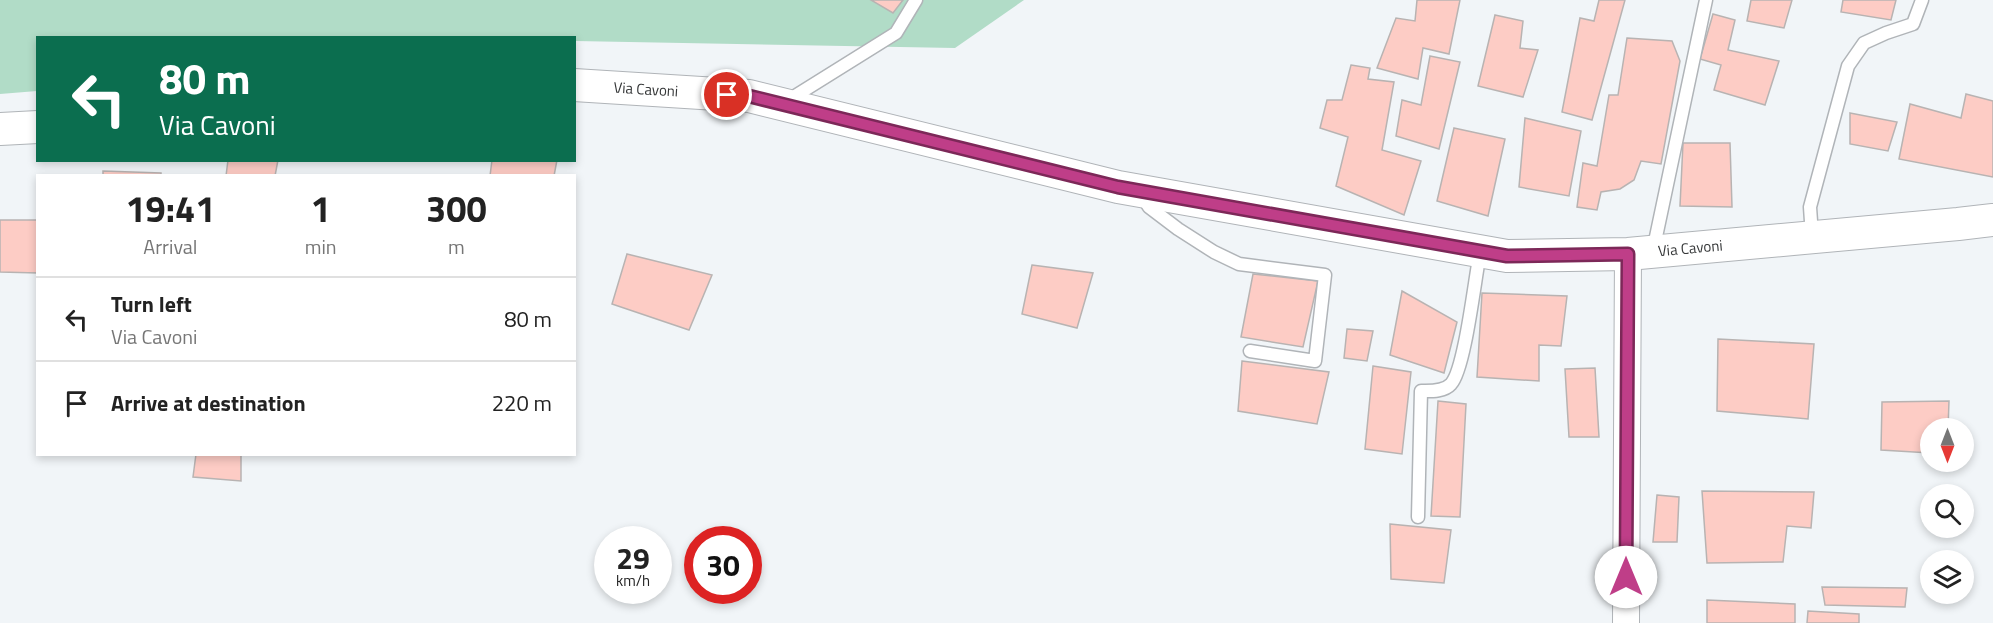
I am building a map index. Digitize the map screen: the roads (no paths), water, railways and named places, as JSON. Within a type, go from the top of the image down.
[{"type":"street","name":"Via Cavoni","points":[[576,85],[749,96],[1118,187],[1507,256],[1640,253],[1993,220]]},
{"type":"street","points":[[0,129],[36,126]]},
{"type":"street","points":[[1626,623],[1640,253]]},
{"type":"lane","points":[[783,104],[896,33],[916,0]]},
{"type":"lane","points":[[1640,253],[1706,0]]},
{"type":"lane","points":[[1812,238],[1810,207],[1848,66],[1864,43],[1913,24],[1922,0]]},
{"type":"lane","points":[[1139,190],[1149,207],[1178,229],[1214,252],[1239,264],[1325,275],[1315,361],[1250,351]]},
{"type":"lane","points":[[1418,516],[1420,391],[1439,390],[1451,384],[1457,372],[1463,353],[1480,251]]}]
